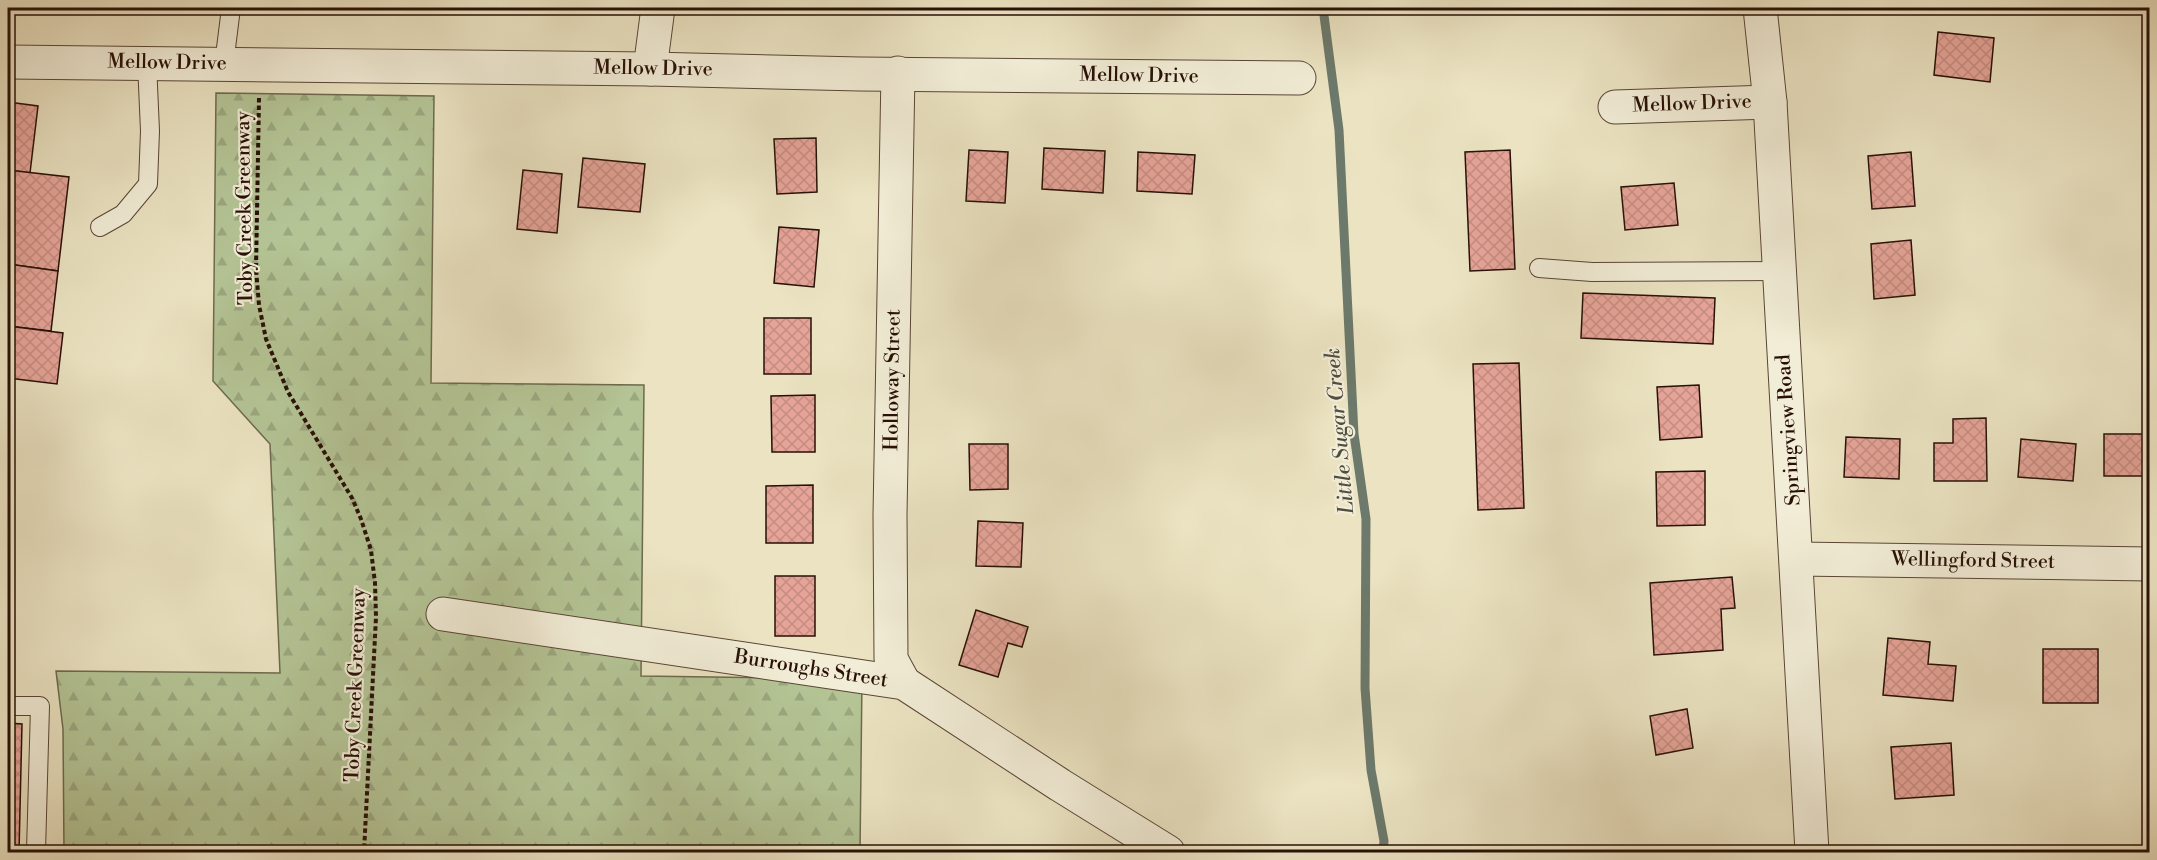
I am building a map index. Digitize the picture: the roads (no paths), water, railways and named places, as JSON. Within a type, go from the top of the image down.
[{"type":"street","points":[[650,69],[658,8]]},
{"type":"street","name":"Springview Road","points":[[1760,8],[1770,102],[1812,852]]},
{"type":"street","name":"Mellow Drive","points":[[8,62],[1299,78]]},
{"type":"street","name":"Holloway Street","points":[[898,73],[890,515],[891,659],[904,683]]},
{"type":"street","name":"Mellow Drive","points":[[1615,107],[1770,102]]},
{"type":"street","name":"Wellingford Street","points":[[1797,559],[2150,564]]},
{"type":"street","name":"Burroughs Street","points":[[443,614],[904,683],[1168,852]]},
{"type":"lane","points":[[224,64],[231,8]]},
{"type":"lane","points":[[100,227],[123,214],[148,184],[150,130],[147,63]]},
{"type":"lane","points":[[1539,268],[1592,272],[1779,271]]},
{"type":"lane","points":[[8,706],[40,706],[36,852]]},
{"type":"waterway","name":"Little Sugar Creek","points":[[1323,8],[1339,130],[1354,434],[1366,519],[1365,688],[1371,770],[1384,841],[1383,852]]}]
